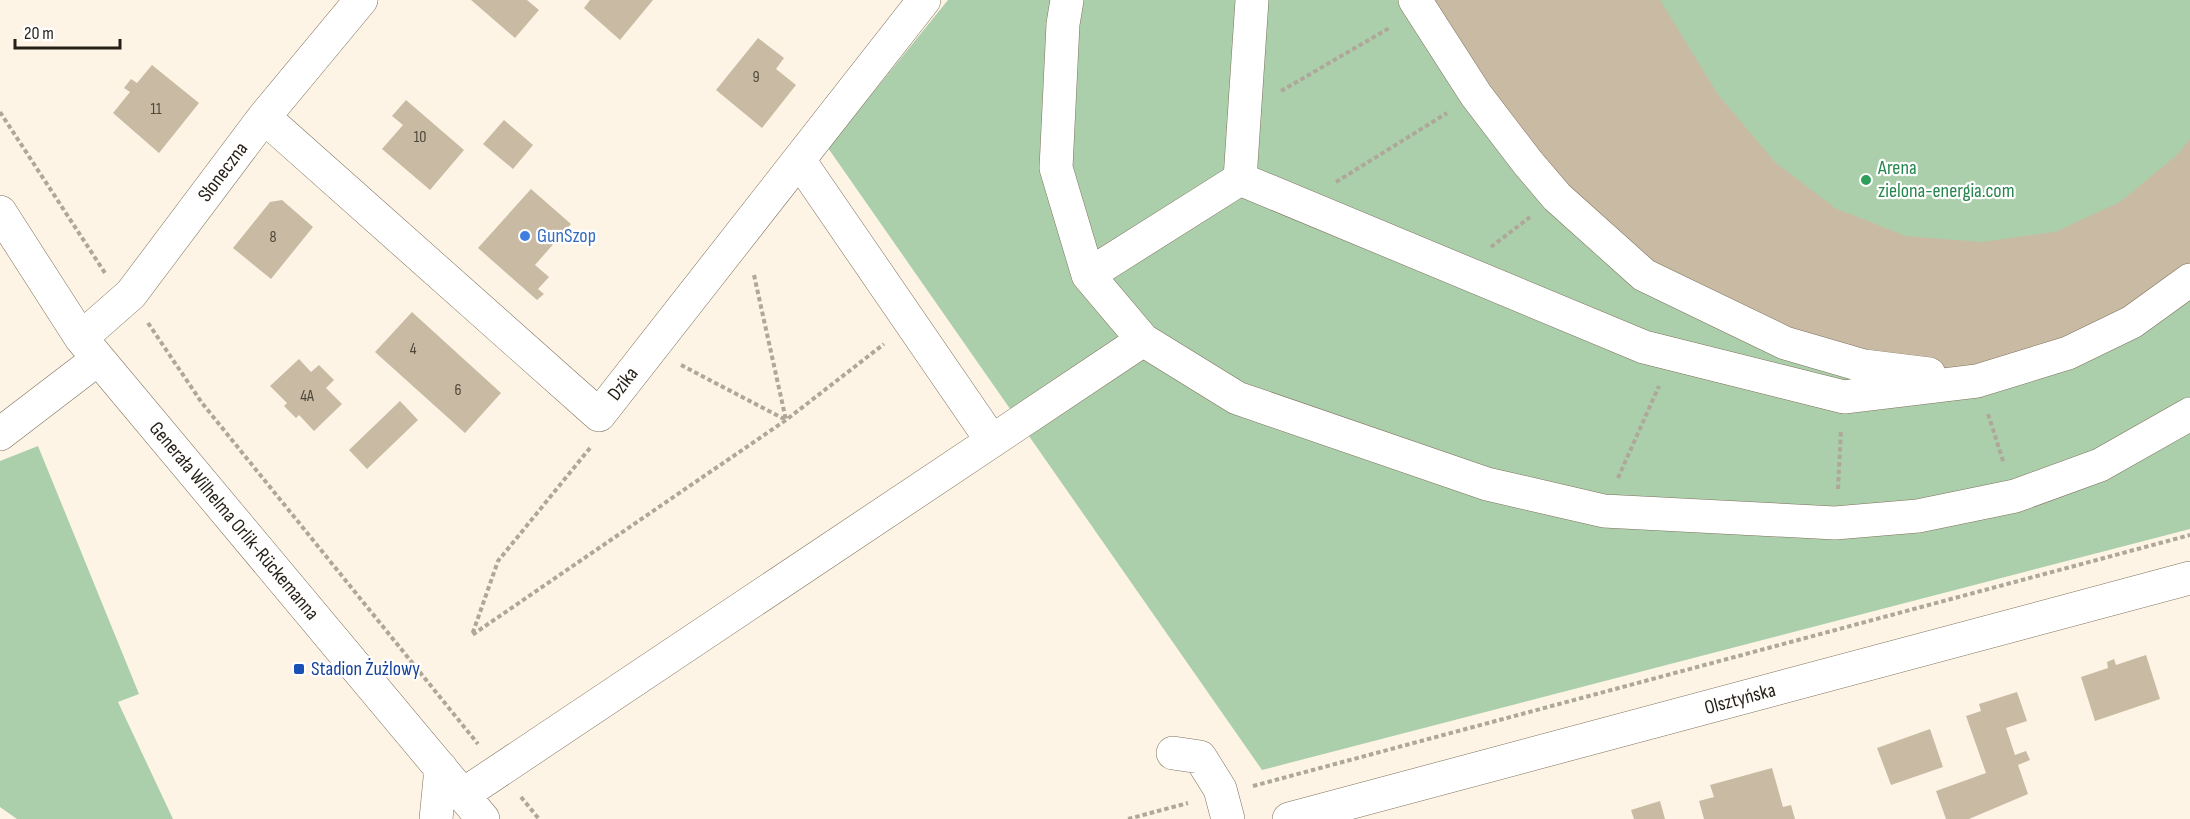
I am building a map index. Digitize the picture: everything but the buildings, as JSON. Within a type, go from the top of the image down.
[{"type":"street","name":"Słoneczna","points":[[0,434],[89,349],[264,117],[361,0]]},
{"type":"street","name":"Dzika","points":[[264,117],[599,415],[924,0]]},
{"type":"street","points":[[1067,0],[1056,168],[1088,274],[1143,340],[1237,398],[1487,484],[1604,511],[1835,523],[1918,516],[2015,496],[2100,465],[2190,414]]},
{"type":"street","points":[[1240,179],[1252,0]]},
{"type":"street","points":[[1418,5],[1476,95],[1557,197],[1644,275],[1785,343],[1864,366],[1977,381]]},
{"type":"street","points":[[799,160],[992,441]]},
{"type":"street","points":[[1088,274],[1240,179]]},
{"type":"street","points":[[1240,179],[1644,347],[1844,397],[1977,381],[2068,353],[2132,322],[2190,280]]},
{"type":"street","name":"Generała Wilhelma Orlik-Rückemanna","points":[[0,212],[89,349],[473,807]]},
{"type":"street","points":[[473,807],[499,771],[1143,340]]},
{"type":"street","name":"Olsztyńska","points":[[1289,819],[2190,578]]},
{"type":"street","points":[[1173,753],[1200,757],[1225,807]]},
{"type":"street","points":[[436,819],[441,768]]},
{"type":"path","points":[[1244,113],[1418,5]]},
{"type":"path","points":[[1301,204],[1476,95]]},
{"type":"path","points":[[0,112],[110,281],[131,294],[154,336],[202,403],[539,819]]},
{"type":"path","points":[[1460,269],[1557,197]]},
{"type":"path","points":[[752,264],[786,420]]},
{"type":"path","points":[[596,440],[498,561],[472,635],[786,420],[911,323]]},
{"type":"path","points":[[1604,511],[1673,356]]},
{"type":"path","points":[[675,362],[786,420]]},
{"type":"path","points":[[1977,381],[2015,496]]},
{"type":"path","points":[[1835,523],[1844,397]]},
{"type":"path","points":[[1128,819],[1225,807],[2190,535]]},
{"type":"green space","points":[[948,0],[2190,0],[2190,529],[1262,770],[828,148]]},
{"type":"green space","points":[[38,446],[139,694],[118,702],[173,819],[17,819],[0,807],[0,461]]},
{"type":"place","name":"Arena zielona-energia.com","points":[[1866,180]]},
{"type":"place","name":"GunSzop","points":[[525,236]]},
{"type":"place","name":"Stadion Żużlowy","points":[[299,669]]}]
